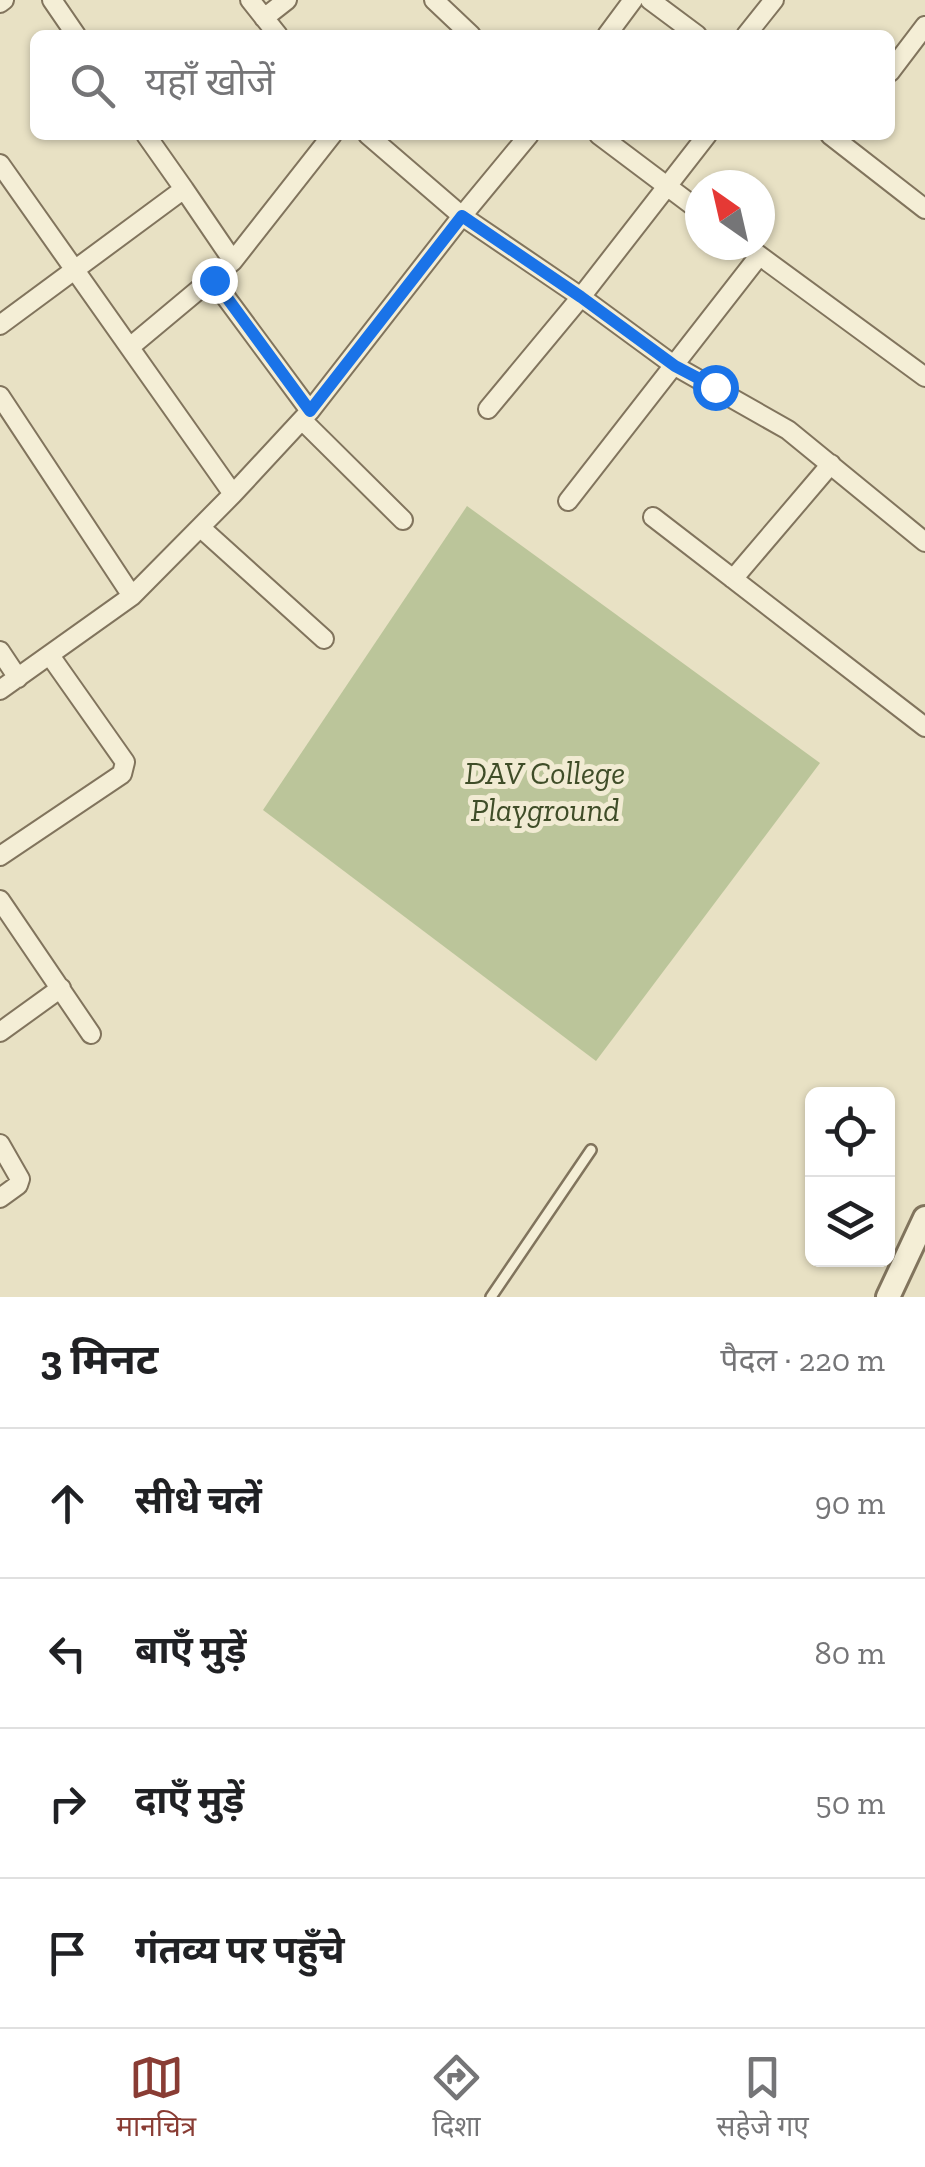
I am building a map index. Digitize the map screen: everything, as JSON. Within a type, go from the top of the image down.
[{"type":"street","points":[[52,0],[73,30]]},
{"type":"street","points":[[250,0],[274,30]]},
{"type":"street","points":[[264,18],[287,0]]},
{"type":"street","points":[[434,0],[466,30]]},
{"type":"street","points":[[611,30],[633,0]]},
{"type":"street","points":[[650,0],[690,30]]},
{"type":"street","points":[[750,30],[774,0]]},
{"type":"street","points":[[895,66],[925,27]]},
{"type":"street","points":[[150,140],[233,261]]},
{"type":"street","points":[[130,347],[233,261],[328,140]]},
{"type":"street","points":[[374,140],[462,216],[675,366],[788,430],[925,542]]},
{"type":"street","points":[[0,690],[132,596],[201,528],[306,415],[525,140]]},
{"type":"street","points":[[606,140],[685,200]]},
{"type":"street","points":[[488,409],[704,140]]},
{"type":"street","points":[[840,140],[925,209]]},
{"type":"street","points":[[0,164],[233,494]]},
{"type":"street","points":[[0,326],[184,189]]},
{"type":"street","points":[[568,501],[675,366],[745,260]]},
{"type":"street","points":[[766,260],[925,377]]},
{"type":"street","points":[[214,280],[306,415],[404,520]]},
{"type":"street","points":[[0,396],[132,596]]},
{"type":"street","points":[[733,579],[831,464]]},
{"type":"street","points":[[653,517],[925,726]]},
{"type":"street","points":[[201,528],[324,639]]},
{"type":"street","points":[[0,651],[18,678]]},
{"type":"street","points":[[0,856],[122,774],[125,767],[51,657]]},
{"type":"street","points":[[0,900],[92,1034]]},
{"type":"street","points":[[0,1032],[61,988]]},
{"type":"street","points":[[0,1144],[20,1179],[0,1198]]},
{"type":"street","points":[[888,1297],[925,1218]]},
{"type":"lane","points":[[491,1297],[591,1150]]},
{"type":"green space","name":"DAV College Playground","points":[[467,506],[820,763],[596,1061],[263,810]]},
{"type":"route","points":[[214,280],[310,411],[462,216],[675,366],[715,387]]}]
